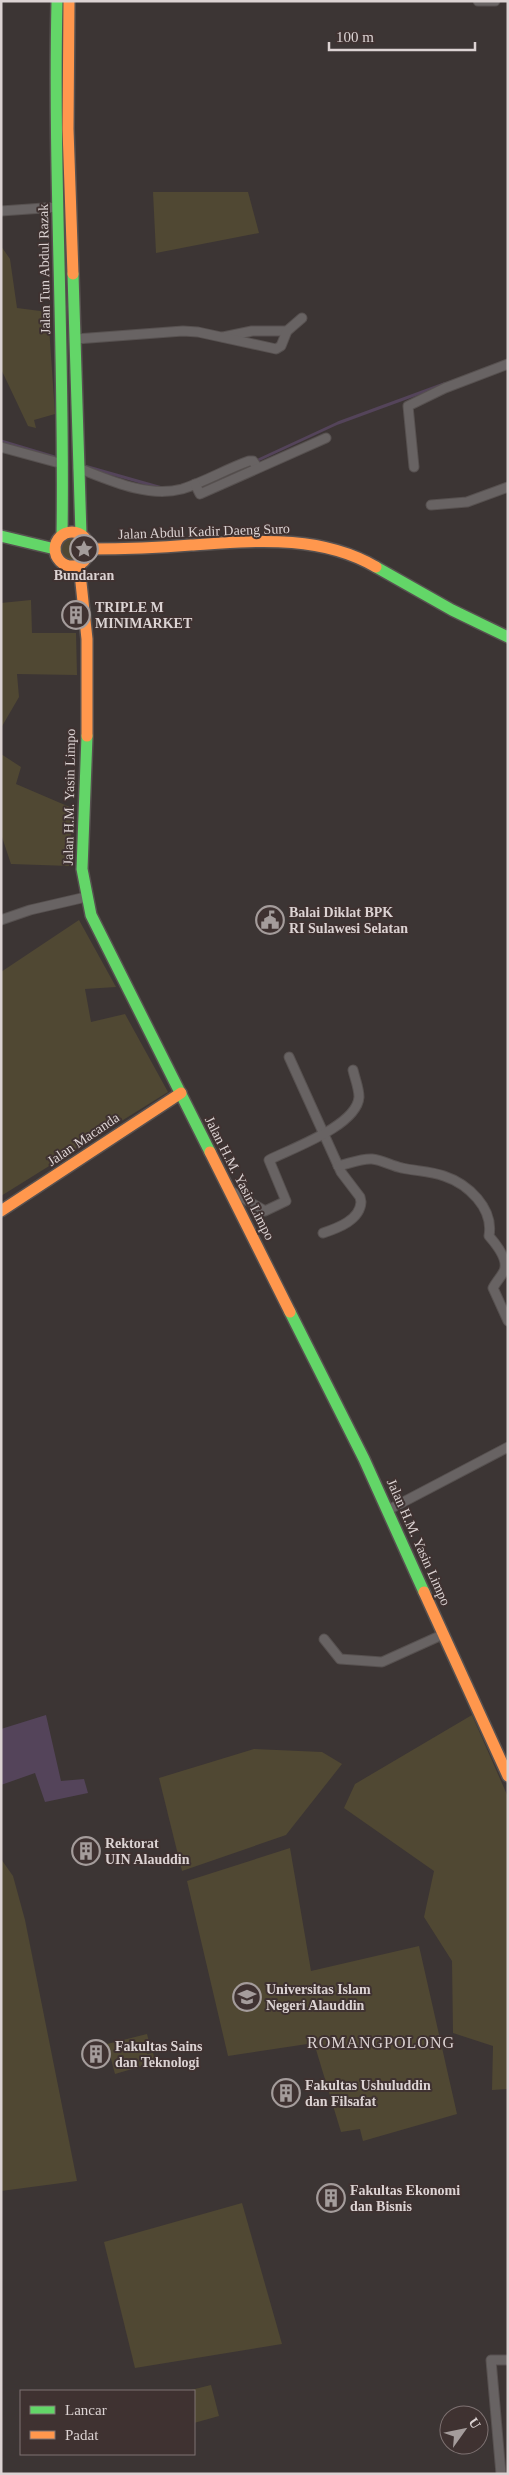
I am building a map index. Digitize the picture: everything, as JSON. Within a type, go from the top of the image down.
[{"type":"main road","name":"Jalan Tun Abdul Razak","points":[[56,1],[55,78],[64,464],[62,536]]},
{"type":"main road","name":"Jalan Tun Abdul Razak","points":[[69,1],[68,129],[81,535]]},
{"type":"main road","points":[[55,78],[68,79]]},
{"type":"main road","points":[[60,327],[76,334]]},
{"type":"main road","points":[[72,532],[81,535],[86,540],[88,549],[86,557],[79,564],[63,563],[57,556],[55,549],[57,540],[62,536],[72,532]]},
{"type":"main road","points":[[1,536],[55,549]]},
{"type":"main road","name":"Jalan Abdul Kadir Daeng Suro","points":[[88,549],[135,549],[258,541],[296,542],[316,545],[355,556],[452,610],[508,637]]},
{"type":"main road","name":"Jalan H.M. Yasin Limpo","points":[[79,564],[84,589],[87,645],[82,847],[86,897],[99,934],[231,1191],[388,1510],[508,1776]]},
{"type":"main road","name":"Jalan Macanda","points":[[1,1211],[181,1093]]},
{"type":"street","points":[[478,1],[495,1]]},
{"type":"street","points":[[1,211],[58,207]]},
{"type":"street","points":[[76,334],[183,331],[222,337],[276,349],[281,346],[287,331],[302,318]]},
{"type":"street","points":[[222,337],[252,331],[287,331]]},
{"type":"street","points":[[414,467],[408,406],[445,388],[508,364]]},
{"type":"street","points":[[78,468],[112,481],[152,491],[197,488],[326,438]]},
{"type":"street","points":[[1,447],[64,464]]},
{"type":"street","points":[[431,505],[467,502],[508,488]]},
{"type":"street","points":[[1,920],[30,910],[86,897]]},
{"type":"street","points":[[289,1057],[338,1166],[346,1181],[360,1196],[361,1206],[354,1217],[346,1223],[323,1233]]},
{"type":"street","points":[[231,1191],[265,1211],[286,1201],[269,1160],[323,1134],[354,1108],[359,1099],[353,1070]]},
{"type":"street","points":[[338,1166],[372,1159],[390,1165],[443,1175],[456,1182],[482,1203],[486,1212],[489,1236],[500,1249],[506,1261],[505,1270],[493,1288],[508,1321]]},
{"type":"street","points":[[388,1510],[508,1447]]},
{"type":"street","points":[[324,1639],[340,1659],[382,1662],[444,1634]]},
{"type":"street","points":[[501,2474],[491,2360],[508,2360]]},
{"type":"shaded area","points":[[153,192],[248,192],[259,233],[156,253]]},
{"type":"shaded area","points":[[1,246],[10,259],[17,308],[48,312],[55,414],[34,420],[36,428],[28,426],[1,369]]},
{"type":"shaded area","points":[[72,533],[84,537],[88,549],[84,561],[72,565],[60,561],[56,549],[60,537]]},
{"type":"shaded area","points":[[31,600],[32,633],[76,633],[77,675],[17,674],[19,697],[1,728],[1,603]]},
{"type":"shaded area","points":[[1,754],[21,767],[16,784],[72,808],[70,866],[11,864],[1,834]]},
{"type":"shaded area","points":[[79,920],[116,987],[85,989],[91,1022],[125,1014],[168,1092],[1,1196],[1,972]]},
{"type":"shaded area","points":[[46,1715],[61,1781],[84,1779],[88,1793],[45,1802],[35,1773],[1,1785],[1,1729]]},
{"type":"shaded area","points":[[472,1715],[508,1797],[508,2089],[492,2090],[493,2046],[453,2033],[452,1961],[424,1917],[434,1871],[344,1808],[355,1784]]},
{"type":"shaded area","points":[[254,1749],[322,1752],[342,1764],[286,1835],[182,1871],[159,1778]]},
{"type":"shaded area","points":[[290,1848],[311,1971],[419,1946],[457,2114],[363,2141],[360,2129],[341,2132],[314,2043],[228,2056],[187,1881]]},
{"type":"shaded area","points":[[1,1859],[13,1876],[25,1920],[77,2181],[1,2191]]},
{"type":"shaded area","points":[[147,2034],[149,2042],[144,2044],[147,2054],[153,2053],[156,2062],[115,2074],[107,2044]]},
{"type":"shaded area","points":[[242,2203],[282,2344],[135,2368],[104,2242]]},
{"type":"shaded area","points":[[211,2385],[219,2416],[195,2423],[195,2390],[191,2390]]},
{"type":"waterway","points":[[256,461],[338,423],[444,384]]},
{"type":"waterway","points":[[1,441],[58,458]]},
{"type":"waterway","points":[[81,465],[162,488]]},
{"type":"traffic: fast","points":[[57,1],[56,68],[62,402],[62,535]]},
{"type":"traffic: fast","points":[[73,274],[81,535]]},
{"type":"traffic: fast","points":[[1,536],[55,549]]},
{"type":"traffic: fast","points":[[376,567],[452,610],[508,637]]},
{"type":"traffic: fast","points":[[87,736],[82,869],[91,915],[210,1152]]},
{"type":"traffic: fast","points":[[290,1312],[364,1459],[424,1592]]},
{"type":"traffic: slow","points":[[69,1],[68,129],[73,274]]},
{"type":"traffic: slow","points":[[72,532],[84,537],[89,549],[84,561],[72,566],[60,561],[55,549],[60,537],[72,532]]},
{"type":"traffic: slow","points":[[88,549],[152,548],[238,542],[286,542],[332,549],[354,556],[376,567]]},
{"type":"traffic: slow","points":[[79,564],[87,639],[87,736]]},
{"type":"traffic: slow","points":[[1,1211],[181,1093]]},
{"type":"traffic: slow","points":[[210,1152],[290,1312]]},
{"type":"traffic: slow","points":[[424,1592],[508,1776]]},
{"type":"place","name":"Bundaran","points":[[84,549]]},
{"type":"place","name":"TRIPLE M MINIMARKET","points":[[76,615]]},
{"type":"place","name":"Balai Diklat BPK RI Sulawesi Selatan","points":[[270,920]]},
{"type":"place","name":"Rektorat UIN Alauddin","points":[[86,1851]]},
{"type":"place","name":"Universitas Islam Negeri Alauddin","points":[[247,1997]]},
{"type":"place","name":"Fakultas Sains dan Teknologi","points":[[96,2054]]},
{"type":"place","name":"Fakultas Ushuluddin dan Filsafat","points":[[286,2093]]},
{"type":"place","name":"Fakultas Ekonomi dan Bisnis","points":[[331,2198]]},
{"type":"district","name":"ROMANGPOLONG","points":[[381,2042]]}]
